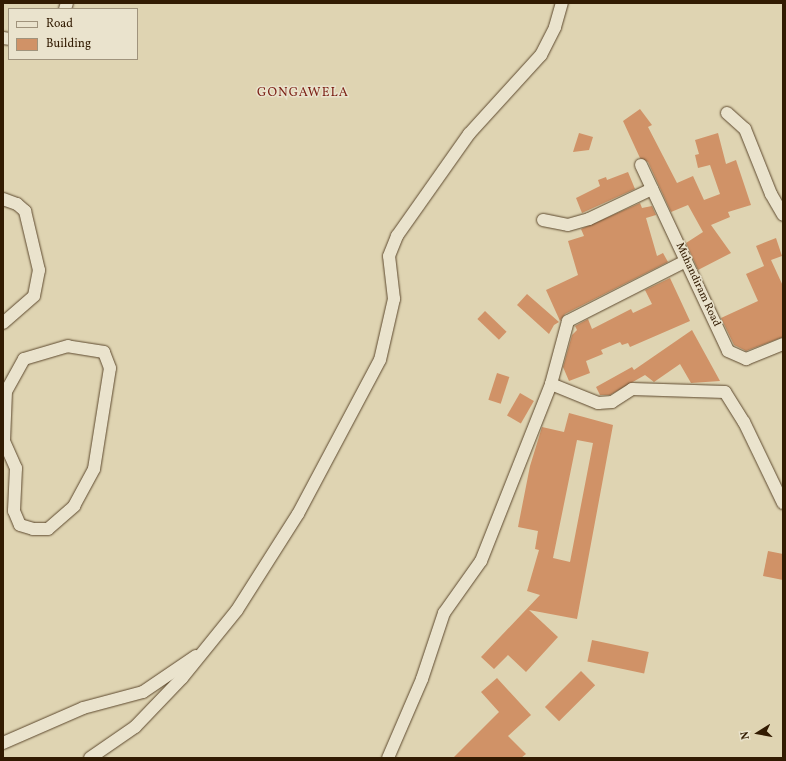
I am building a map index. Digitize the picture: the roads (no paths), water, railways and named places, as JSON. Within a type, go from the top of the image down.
[{"type":"street","points":[[90,758],[135,727],[202,652],[237,610],[298,514],[346,429],[380,360],[394,299],[389,256],[397,236],[469,134],[541,55],[556,27],[562,3]]},
{"type":"street","points":[[727,113],[745,129],[770,194],[783,215]]},
{"type":"street","name":"Muhandiram Road","points":[[641,165],[728,351],[746,358],[783,344]]},
{"type":"street","points":[[543,220],[568,225],[589,220],[652,189]]},
{"type":"street","points":[[3,199],[17,204],[25,211],[39,270],[34,296],[3,323]]},
{"type":"street","points":[[388,758],[424,672],[444,613],[481,561],[551,384],[568,321],[686,261]]},
{"type":"street","points":[[68,346],[104,352],[110,368],[94,469],[74,506],[48,529],[33,529],[20,525],[14,511],[16,468],[4,440],[6,391],[24,358],[68,346]]},
{"type":"street","points":[[551,384],[598,403],[612,402],[632,389],[725,392],[744,422],[783,503]]},
{"type":"street","points":[[3,743],[83,708],[143,692],[202,652]]},
{"type":"district","name":"GONGAWELA","points":[[303,93]]}]
